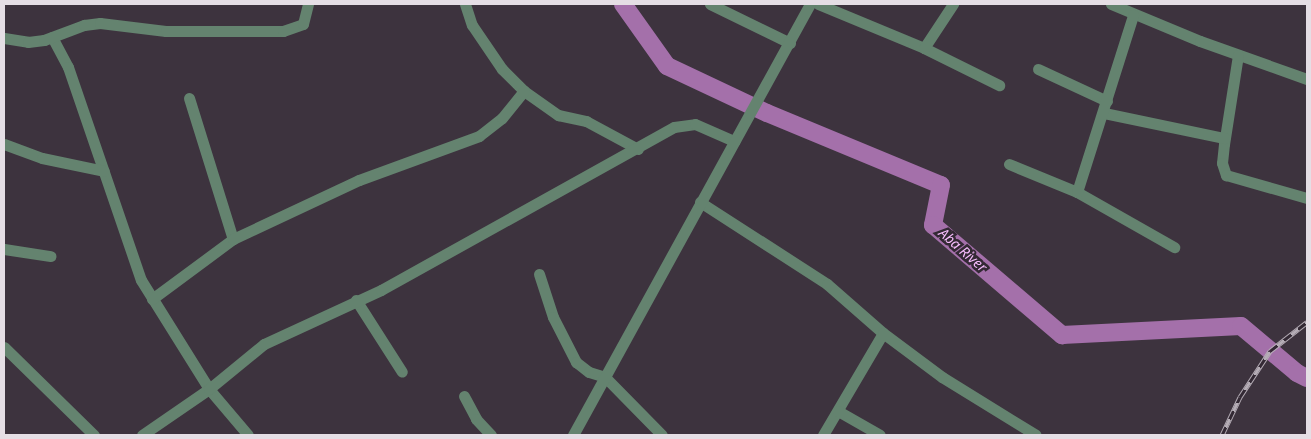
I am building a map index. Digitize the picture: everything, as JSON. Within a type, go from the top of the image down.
[{"type":"street","points":[[4,38],[28,42],[52,37],[84,25],[100,23],[166,31],[283,31],[303,24],[309,11],[308,4]]},
{"type":"street","points":[[465,4],[472,25],[502,69],[524,91],[558,115],[586,121],[638,149]]},
{"type":"street","points":[[710,4],[790,43]]},
{"type":"street","points":[[574,435],[810,4]]},
{"type":"street","points":[[818,4],[924,48],[998,85]]},
{"type":"street","points":[[924,48],[953,4]]},
{"type":"street","points":[[1112,4],[1133,15],[1238,55],[1307,78]]},
{"type":"street","points":[[1077,192],[1104,113],[1133,15]]},
{"type":"street","points":[[52,37],[68,67],[141,280],[209,389],[248,435]]},
{"type":"street","points":[[1238,55],[1224,138],[1222,163],[1226,175],[1307,198]]},
{"type":"street","points":[[1038,69],[1107,101]]},
{"type":"street","points":[[152,299],[233,239],[359,180],[479,136],[497,123],[524,91]]},
{"type":"street","points":[[189,98],[233,239]]},
{"type":"street","points":[[1104,113],[1224,138]]},
{"type":"street","points":[[142,435],[209,389],[264,344],[381,290],[684,124],[694,124],[734,141]]},
{"type":"street","points":[[4,144],[42,158],[104,171]]},
{"type":"street","points":[[1009,164],[1077,192],[1174,246]]},
{"type":"street","points":[[700,202],[827,284],[883,333],[942,377],[1036,435]]},
{"type":"street","points":[[4,249],[50,256]]},
{"type":"street","points":[[539,274],[553,317],[576,362],[589,372],[605,377],[662,435]]},
{"type":"street","points":[[356,300],[402,372]]},
{"type":"street","points":[[824,435],[883,333]]},
{"type":"street","points":[[4,347],[94,435]]},
{"type":"street","points":[[464,396],[476,419],[491,435]]},
{"type":"street","points":[[838,411],[880,435]]},
{"type":"waterway","name":"Aba River","points":[[623,4],[667,66],[767,113],[941,185],[933,225],[1062,335],[1241,326],[1297,373],[1307,378]]},
{"type":"railway","points":[[1222,435],[1240,397],[1270,351],[1307,322]]}]
